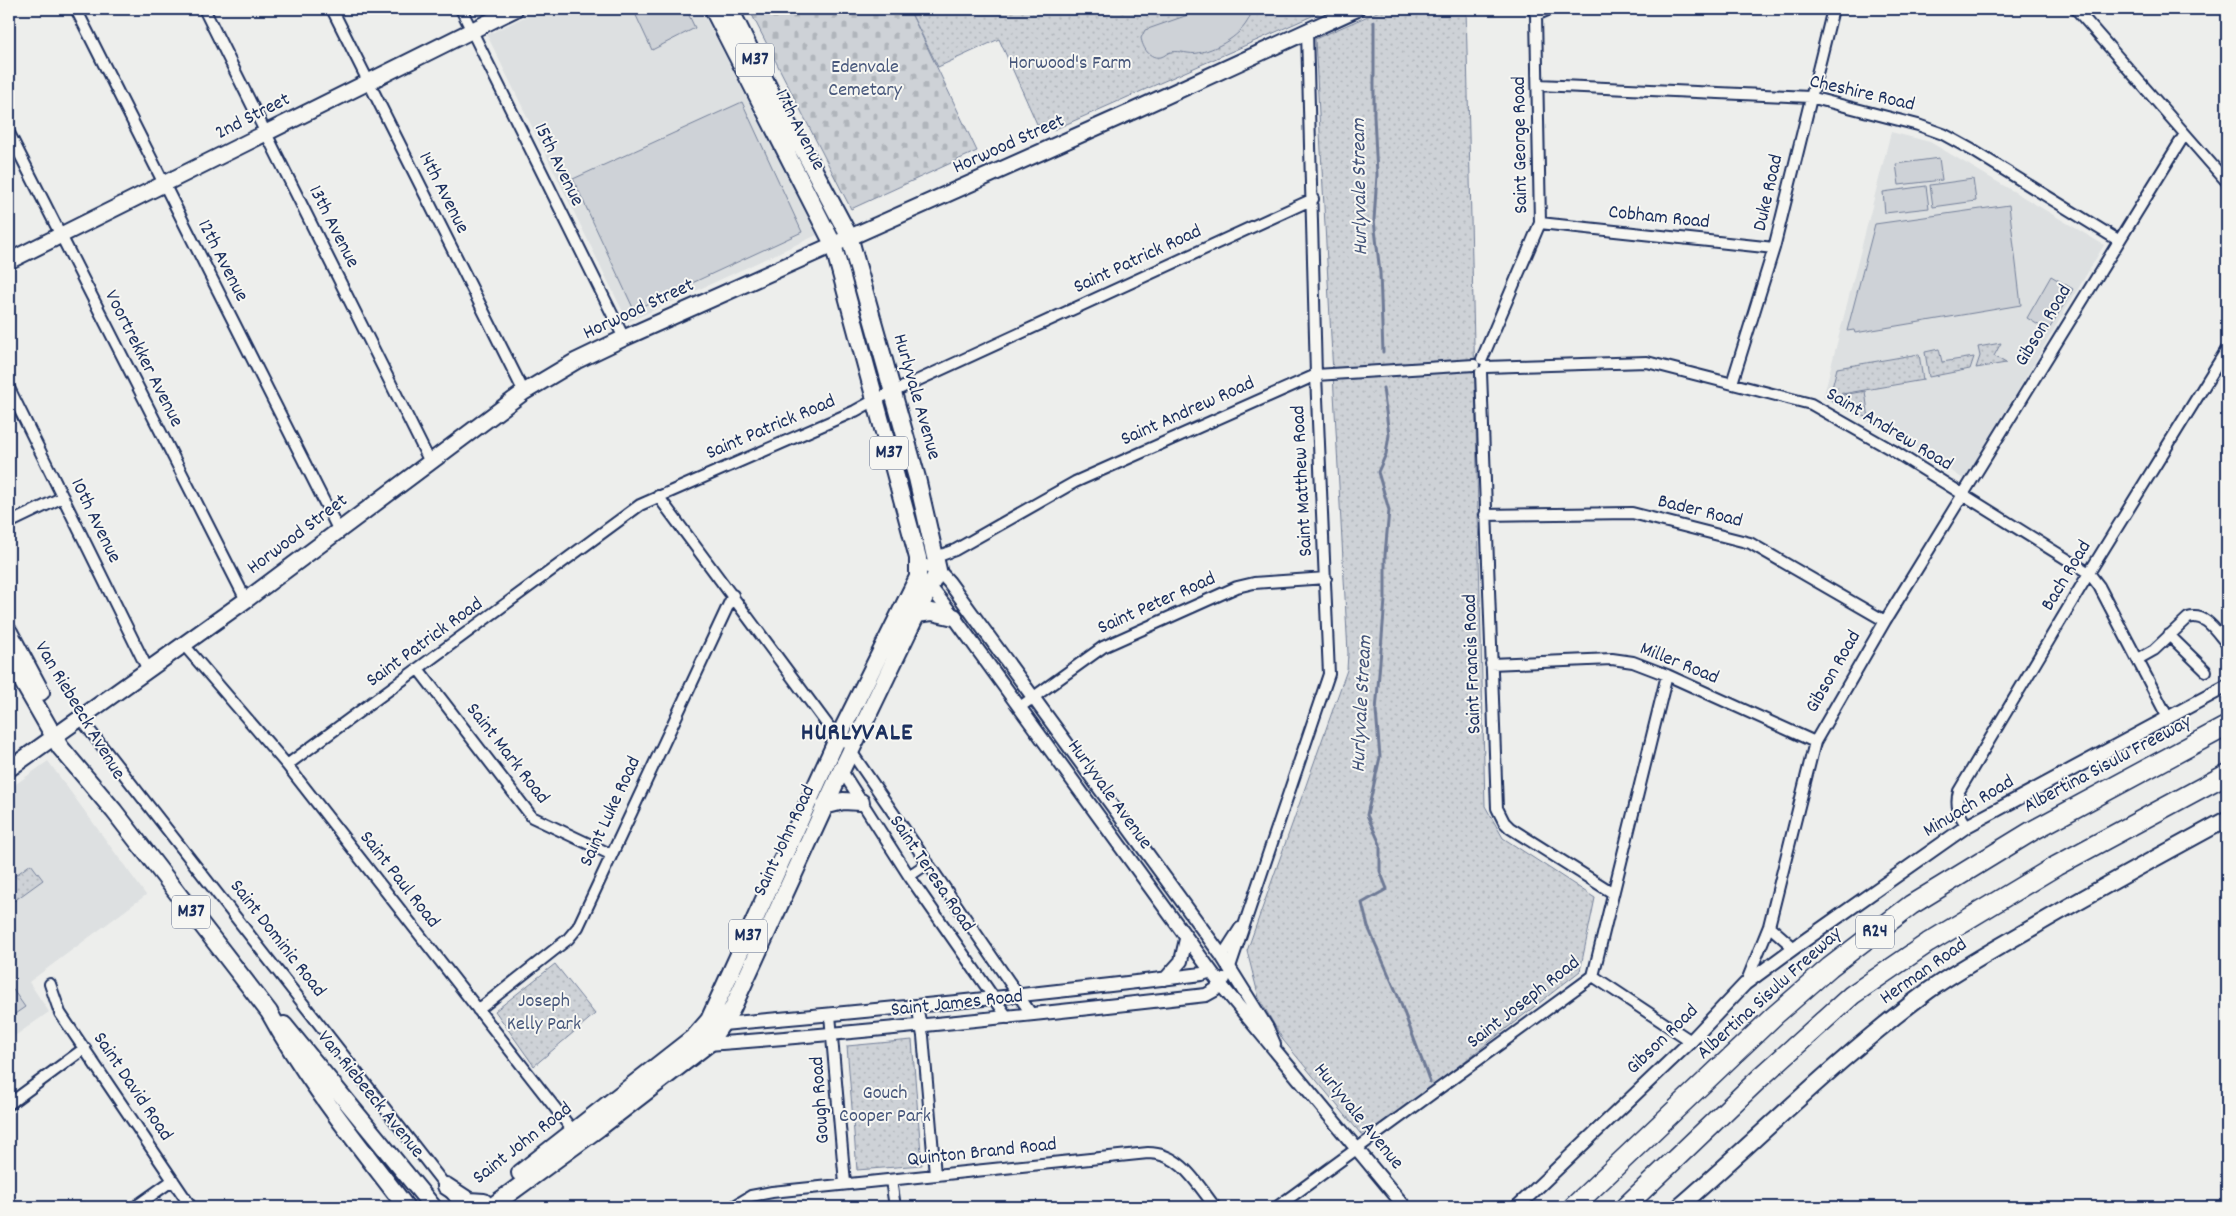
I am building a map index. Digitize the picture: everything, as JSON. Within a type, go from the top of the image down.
[{"type":"highway","name":"Albertina Sisulu Freeway","points":[[1573,1207],[1774,1016],[1830,967],[1911,905],[2032,830],[2227,726]]},
{"type":"highway","name":"R24","points":[[1624,1207],[1761,1077],[1852,995],[1928,943],[2047,871],[2227,774]]},
{"type":"main road","name":"2nd Street","points":[[9,261],[515,9]]},
{"type":"main road","name":"17th Avenue","points":[[713,9],[833,244]]},
{"type":"main road","name":"17th Avenue","points":[[730,9],[780,111],[806,153],[849,236]]},
{"type":"main road","name":"Horwood Street","points":[[9,769],[246,600],[338,529],[524,392],[576,361],[849,236],[1054,146],[1356,9]]},
{"type":"main road","name":"Hurlyvale Avenue","points":[[849,236],[917,478],[937,564]]},
{"type":"main road","name":"Hurlyvale Avenue","points":[[833,244],[919,564],[923,586]]},
{"type":"main road","points":[[909,529],[912,570],[910,610],[954,617]]},
{"type":"main road","name":"Saint John Road","points":[[716,1022],[842,741],[910,610],[937,564]]},
{"type":"main road","name":"Van Riebeeck Avenue","points":[[9,632],[17,665],[57,734],[269,1012],[283,1038],[328,1106],[406,1207]]},
{"type":"main road","name":"Saint John Road","points":[[488,1205],[702,1040],[716,1022],[732,1009],[841,770],[842,741]]},
{"type":"main road","points":[[824,806],[843,801],[861,802]]},
{"type":"main road","name":"Herman Road","points":[[1679,1207],[1888,1021],[1960,969],[2104,886],[2227,819]]},
{"type":"main road","name":"Van Riebeeck Avenue","points":[[269,1012],[291,1032],[433,1207]]},
{"type":"main road","points":[[446,1186],[470,1201],[488,1205]]},
{"type":"street","name":"12th Avenue","points":[[76,9],[338,529]]},
{"type":"street","name":"13th Avenue","points":[[204,9],[430,462]]},
{"type":"street","name":"14th Avenue","points":[[332,9],[524,392]]},
{"type":"street","name":"15th Avenue","points":[[461,9],[624,338]]},
{"type":"street","points":[[1535,12],[1550,9]]},
{"type":"street","name":"Duke Road","points":[[1732,383],[1774,248],[1833,9]]},
{"type":"street","points":[[2076,9],[2227,182]]},
{"type":"street","name":"Saint George Road","points":[[1480,366],[1540,223],[1535,12]]},
{"type":"street","name":"Saint Matthew Road","points":[[1221,985],[1230,968],[1275,829],[1326,687],[1329,660],[1316,374],[1307,31]]},
{"type":"street","name":"Cheshire Road","points":[[1538,86],[1810,97],[1938,132],[1972,150],[2118,240]]},
{"type":"street","name":"Voortrekker Avenue","points":[[9,133],[246,600]]},
{"type":"street","name":"Gibson Road","points":[[1517,1207],[1691,1041],[1746,984],[1769,926],[1815,742],[1885,621],[2185,134]]},
{"type":"street","name":"Saint Patrick Road","points":[[287,765],[419,670],[635,508],[658,496],[855,411],[875,400],[1312,199]]},
{"type":"street","name":"Cobham Road","points":[[1540,223],[1774,248]]},
{"type":"street","name":"Bach Road","points":[[1968,826],[1960,816],[1957,800],[1959,791],[2089,573],[2227,349]]},
{"type":"street","name":"Saint Andrew Road","points":[[937,564],[954,550],[1075,482],[1316,374],[1480,366],[1641,362],[1732,383],[1818,407],[2089,573],[2099,586],[2168,718]]},
{"type":"street","name":"Saint Francis Road","points":[[1480,366],[1496,799],[1500,815],[1510,828],[1613,893]]},
{"type":"street","name":"10th Avenue","points":[[9,388],[148,670]]},
{"type":"street","name":"Saint Teresa Road","points":[[658,496],[842,741],[1032,1015]]},
{"type":"street","points":[[9,524],[64,497]]},
{"type":"street","name":"Bader Road","points":[[1485,514],[1632,513],[1750,543],[1885,621]]},
{"type":"street","points":[[919,564],[937,564]]},
{"type":"street","name":"Hurlyvale Avenue","points":[[937,564],[1032,698],[1222,956],[1267,1028],[1278,1053]]},
{"type":"street","name":"Saint Peter Road","points":[[1020,707],[1103,647],[1237,587],[1254,583],[1326,578]]},
{"type":"street","name":"Hurlyvale Avenue","points":[[923,586],[954,617],[1232,1000],[1405,1207]]},
{"type":"street","name":"Saint Luke Road","points":[[478,1010],[576,931],[610,854],[733,595]]},
{"type":"street","points":[[2138,659],[2154,650],[2188,618],[2204,618],[2227,644]]},
{"type":"street","points":[[2169,635],[2206,670]]},
{"type":"street","name":"Saint Paul Road","points":[[184,645],[287,765],[577,1136]]},
{"type":"street","name":"Miller Road","points":[[1491,664],[1612,659],[1633,662],[1667,674],[1815,742]]},
{"type":"street","name":"Saint Mark Road","points":[[419,670],[532,817],[610,854]]},
{"type":"street","name":"Saint Joseph Road","points":[[1277,1207],[1593,976],[1667,674]]},
{"type":"street","name":"Minuach Road","points":[[1746,984],[1968,826],[2227,686]]},
{"type":"street","name":"Saint Dominic Road","points":[[80,718],[462,1207]]},
{"type":"street","name":"Saint Teresa Road","points":[[841,770],[909,876],[1008,1018]]},
{"type":"street","points":[[909,876],[928,863]]},
{"type":"street","name":"Saint Matthew Road","points":[[1211,971],[1247,916]]},
{"type":"street","points":[[1769,926],[1794,948]]},
{"type":"street","points":[[1166,979],[1181,962],[1186,939]]},
{"type":"street","name":"Saint James Road","points":[[716,1022],[830,1015],[1019,996],[1166,979],[1211,971]]},
{"type":"street","points":[[1593,976],[1691,1041]]},
{"type":"street","name":"Saint David Road","points":[[50,984],[60,1013],[191,1207]]},
{"type":"street","name":"Saint James Road","points":[[702,1040],[833,1035],[1008,1018],[1206,995],[1221,985]]},
{"type":"street","points":[[1206,995],[1232,1000]]},
{"type":"street","points":[[917,1006],[923,1036],[935,1175]]},
{"type":"street","name":"Gough Road","points":[[830,1015],[845,1184]]},
{"type":"street","points":[[9,1104],[85,1048]]},
{"type":"street","name":"Quinton Brand Road","points":[[733,1207],[751,1196],[845,1184],[1156,1153],[1180,1163],[1215,1207]]},
{"type":"street","points":[[136,1207],[172,1180]]},
{"type":"street","points":[[891,1180],[895,1207]]},
{"type":"shaded area","points":[[541,9],[701,9],[817,235],[628,322],[487,35]]},
{"type":"shaded area","points":[[1891,132],[1930,142],[2104,245],[1965,480],[1900,438],[1823,398]]},
{"type":"shaded area","points":[[48,761],[146,895],[29,982],[49,1012],[9,1040],[9,789]]},
{"type":"green space","points":[[633,9],[686,9],[695,28],[652,50]]},
{"type":"green space","name":"Edenvale Cemetary","points":[[749,9],[909,9],[977,151],[851,209]]},
{"type":"green space","name":"Horwood's Farm","points":[[909,9],[1328,9],[1053,130],[1037,124],[999,39],[938,67]]},
{"type":"green space","points":[[1205,9],[1252,9],[1245,25],[1239,32],[1224,43],[1207,51],[1195,53],[1174,52],[1157,57],[1150,55],[1145,49],[1141,38],[1145,30]]},
{"type":"green space","points":[[1384,9],[1466,9],[1485,806],[1503,838],[1595,898],[1580,971],[1365,1139],[1283,1040],[1259,998],[1247,951],[1347,670],[1348,653],[1315,39]]},
{"type":"green space","points":[[742,102],[802,232],[634,310],[573,179]]},
{"type":"green space","points":[[1939,158],[1942,180],[1899,185],[1896,164]]},
{"type":"green space","points":[[1973,179],[1976,201],[1933,207],[1930,185]]},
{"type":"green space","points":[[1926,186],[1929,208],[1885,213],[1883,192]]},
{"type":"green space","points":[[2009,205],[2021,305],[1855,333],[1854,330],[1847,331],[1875,224]]},
{"type":"green space","points":[[2051,276],[2073,289],[2048,331],[2027,318]]},
{"type":"green space","points":[[2001,343],[1994,356],[2006,363],[1976,368],[1980,356],[1978,347]]},
{"type":"green space","points":[[1939,349],[1942,362],[1974,357],[1970,369],[1929,377],[1925,352]]},
{"type":"green space","points":[[1919,354],[1923,380],[1830,396],[1837,368]]},
{"type":"green space","points":[[1865,391],[1869,419],[1831,400],[1832,397]]},
{"type":"green space","points":[[31,864],[43,880],[14,901],[9,893],[9,880]]},
{"type":"green space","name":"Joseph Kelly Park","points":[[555,964],[595,1014],[534,1066],[495,1011]]},
{"type":"green space","points":[[9,984],[25,1007],[9,1018]]},
{"type":"green space","name":"Gouch Cooper Park","points":[[912,1040],[922,1165],[857,1170],[847,1046]]},
{"type":"waterway","name":"Hurlyvale Stream","points":[[1374,22],[1374,116],[1377,175],[1374,220],[1380,273],[1383,352]]},
{"type":"waterway","name":"Hurlyvale Stream","points":[[1383,388],[1389,435],[1386,454],[1378,472],[1389,510],[1385,555],[1385,600],[1376,711],[1380,757],[1367,815],[1380,844],[1380,871],[1387,889],[1362,903],[1368,927],[1398,996],[1430,1082]]},
{"type":"district","name":"HURLYVALE","points":[[857,734]]}]
